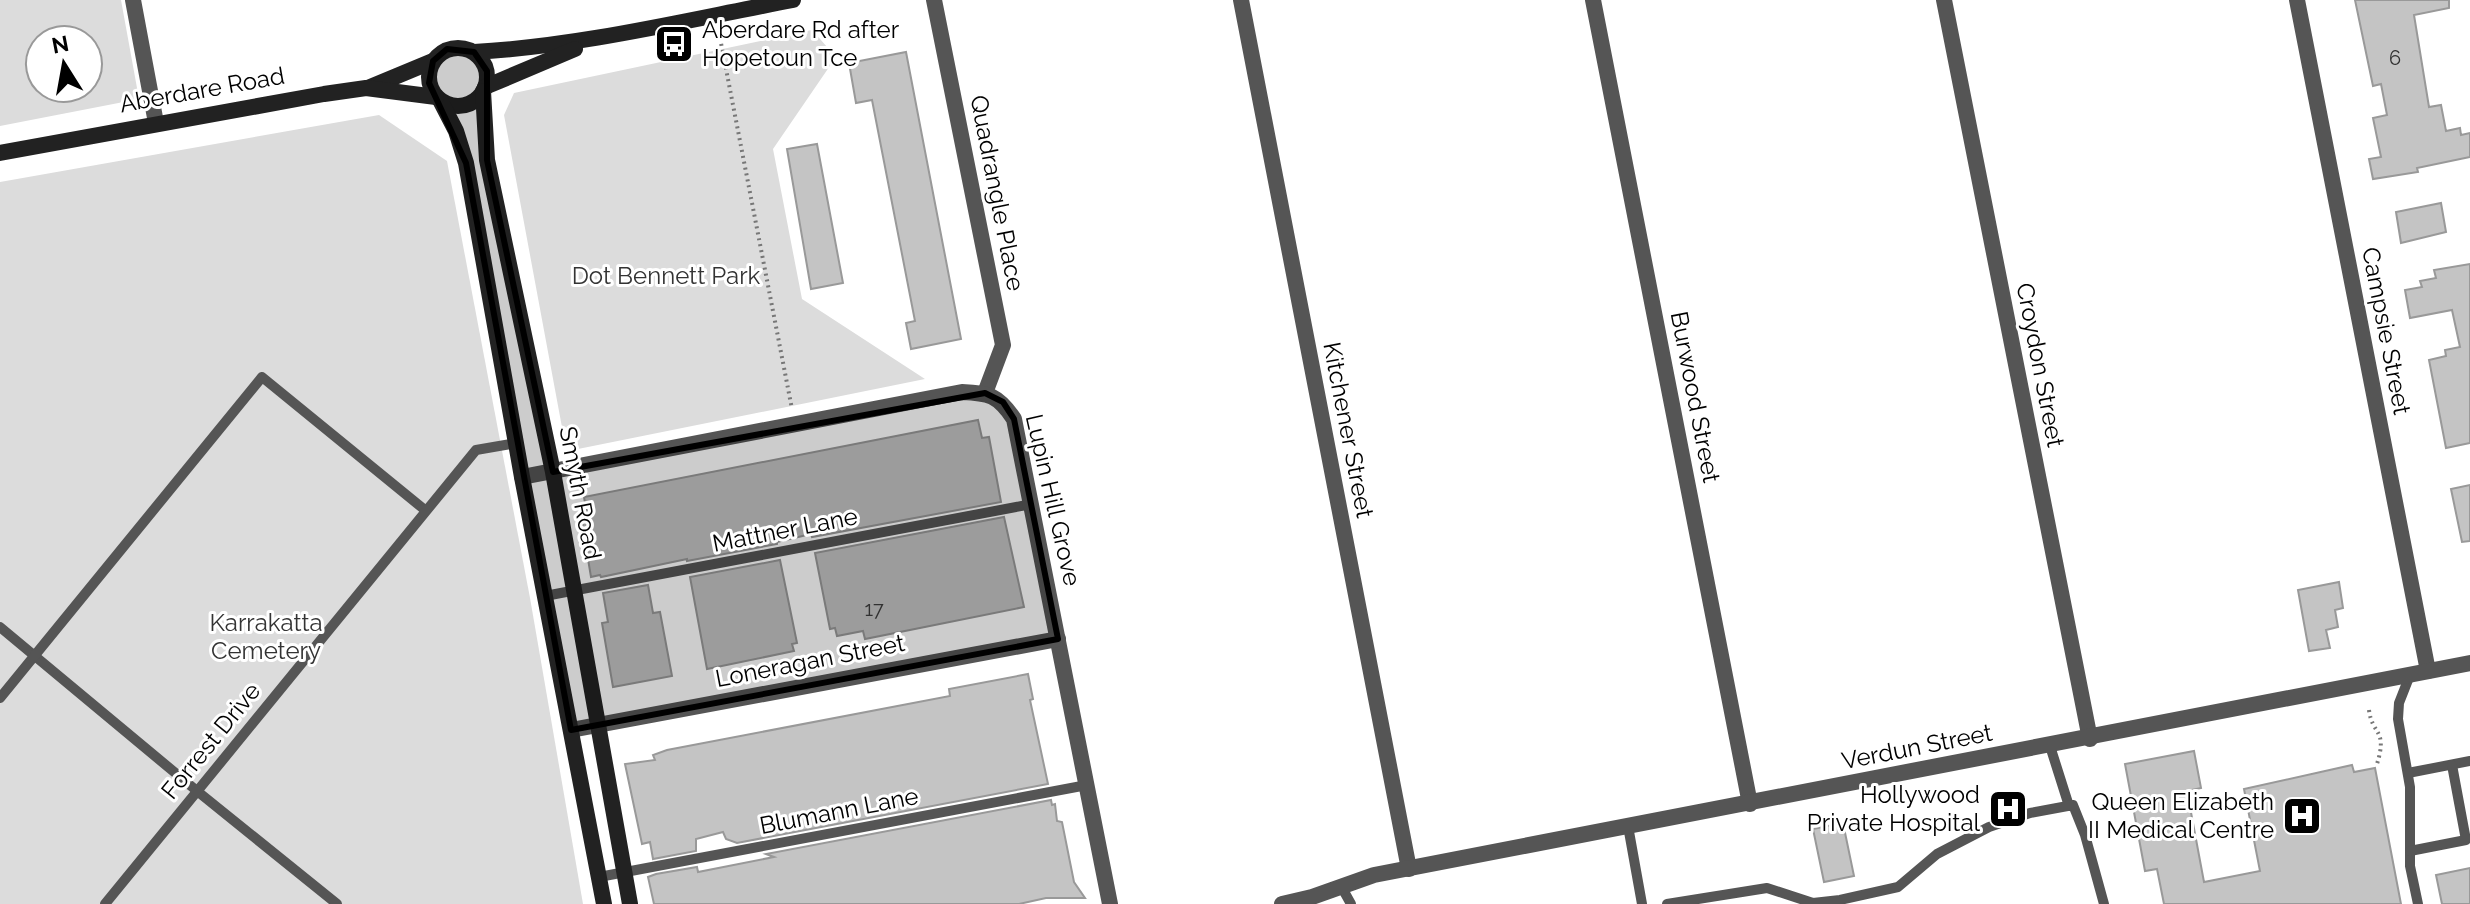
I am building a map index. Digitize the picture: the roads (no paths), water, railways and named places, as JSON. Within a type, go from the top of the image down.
[{"type":"main road","points":[[604,904],[522,477],[466,163],[456,131],[439,99],[431,91],[428,75],[433,61],[447,49],[474,52],[519,50],[598,39],[793,0]]},
{"type":"main road","points":[[439,99],[460,106],[470,104],[484,89],[598,39]]},
{"type":"main road","points":[[474,52],[484,64],[487,79],[484,89]]},
{"type":"main road","name":"Aberdare Road","points":[[0,153],[272,101],[366,88],[433,61]]},
{"type":"main road","name":"Aberdare Road","points":[[366,88],[439,99]]},
{"type":"main road","name":"Smyth Road","points":[[484,89],[487,160],[553,472],[630,904]]},
{"type":"street","points":[[133,0],[156,123]]},
{"type":"street","name":"Quadrangle Place","points":[[934,0],[1003,345],[985,393]]},
{"type":"street","name":"Kitchener Street","points":[[1241,0],[1409,869]]},
{"type":"street","name":"Burwood Street","points":[[1593,0],[1750,804]]},
{"type":"street","name":"Croydon Street","points":[[1944,0],[2090,739]]},
{"type":"street","name":"Campsie Street","points":[[2297,0],[2428,671]]},
{"type":"street","points":[[522,477],[962,392],[985,393]]},
{"type":"street","name":"Lupin Hill Grove","points":[[985,393],[1003,402],[1014,419],[1110,904]]},
{"type":"street","name":"Loneragan Street","points":[[571,730],[1058,639]]},
{"type":"street","name":"Verdun Street","points":[[1282,904],[1409,869],[2470,663]]},
{"type":"lane","points":[[0,698],[262,377],[425,510]]},
{"type":"lane","name":"Forrest Drive","points":[[105,904],[476,450],[516,443]]},
{"type":"lane","name":"Mattner Lane","points":[[545,596],[1032,504]]},
{"type":"lane","points":[[0,627],[337,904]]},
{"type":"lane","points":[[2410,675],[2402,689],[2398,707],[2408,773],[2410,851],[2418,904]]},
{"type":"lane","points":[[2050,746],[2069,806]]},
{"type":"lane","points":[[2408,773],[2470,761]]},
{"type":"lane","points":[[2410,851],[2466,840],[2452,765]]},
{"type":"lane","name":"Blumann Lane","points":[[599,877],[1087,785]]},
{"type":"lane","points":[[1667,904],[1767,888],[1813,903],[1898,887],[1937,854],[1989,827],[2030,813],[2073,805],[2085,835],[2104,904]]},
{"type":"lane","points":[[1628,826],[1642,904]]},
{"type":"lane","points":[[1341,886],[1351,904]]},
{"type":"place","name":"Aberdare Rd after Hopetoun Tce","points":[[674,44]]},
{"type":"place","name":"Hollywood Private Hospital","points":[[2008,809]]},
{"type":"place","name":"Queen Elizabeth II Medical Centre","points":[[2302,816]]},
{"type":"park label","name":"Dot Bennett Park","points":[[666,276]]},
{"type":"park label","name":"Karrakatta Cemetery","points":[[266,637]]}]
